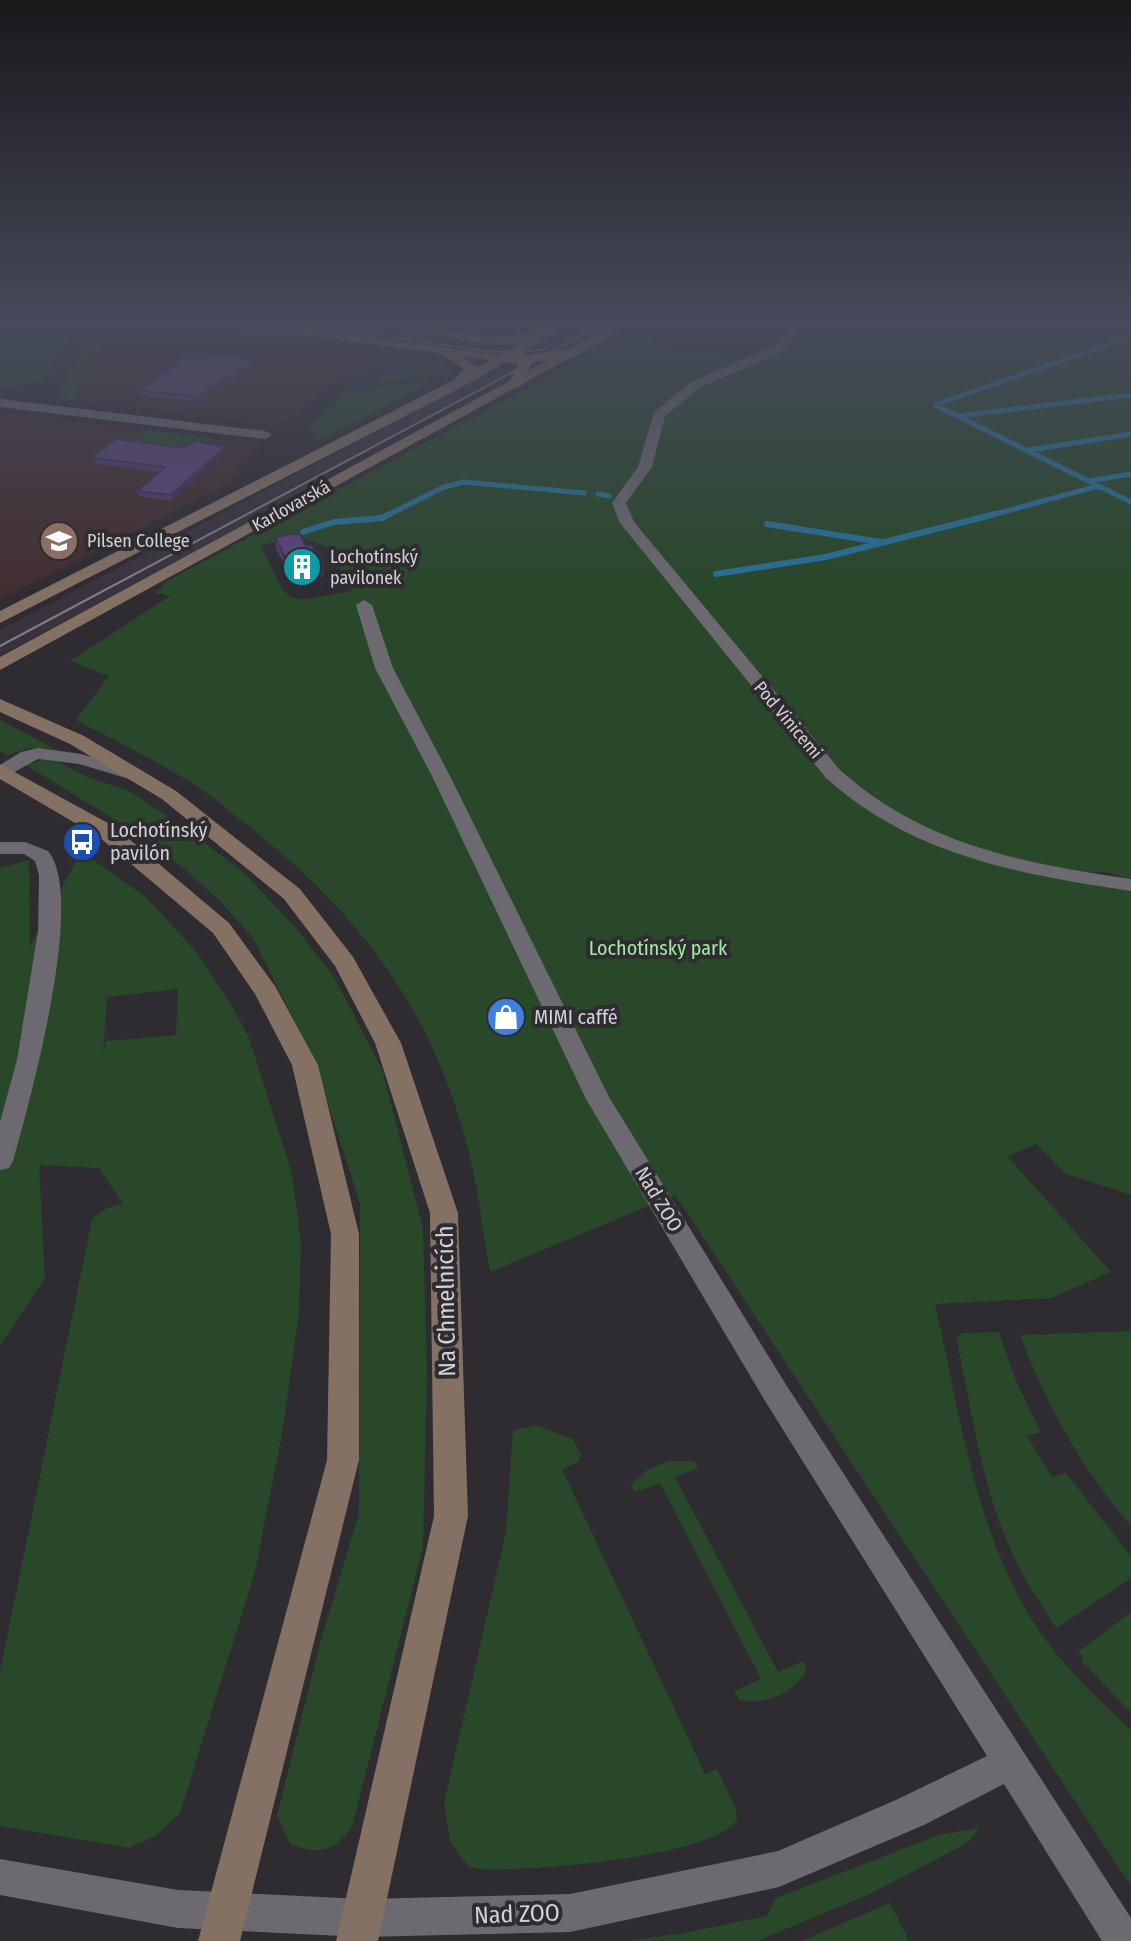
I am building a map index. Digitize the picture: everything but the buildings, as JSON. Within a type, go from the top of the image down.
[{"type":"street","points":[[96,415],[265,435]]},
{"type":"street","name":"Karlovarská","points":[[0,618],[397,415]]},
{"type":"street","name":"Karlovarská","points":[[0,664],[460,415]]},
{"type":"street","name":"Pod Vinicemi","points":[[659,415],[645,467],[619,503],[627,523],[851,793],[877,812],[958,847],[1066,876],[1131,885]]},
{"type":"street","name":"Nad ZOO","points":[[364,605],[384,668],[441,776],[598,1099],[775,1392],[1124,1941]]},
{"type":"street","name":"Na Chmelnicích","points":[[0,705],[77,740],[169,795],[292,894],[345,963],[388,1043],[444,1213],[451,1516],[360,1929]]},
{"type":"street","points":[[136,775],[39,754],[27,756],[1,772],[107,832],[221,928],[266,992],[305,1065],[345,1234],[343,1460],[223,1926]]},
{"type":"street","points":[[0,848],[32,850],[45,860],[51,875],[51,895],[26,1076],[0,1161]]},
{"type":"street","name":"Nad ZOO","points":[[0,1877],[178,1909],[223,1926],[360,1929],[570,1913],[779,1869],[911,1812],[1010,1763]]},
{"type":"shaded area","name":"Pilsen College","points":[[0,415],[21,415],[261,446],[238,468],[243,471],[229,483],[0,600]]},
{"type":"shaded area","points":[[190,415],[298,415],[293,419],[267,424]]},
{"type":"shaded area","points":[[409,415],[437,415],[321,477],[327,480],[0,656],[0,630]]},
{"type":"green space","points":[[321,415],[370,415],[318,442],[307,428]]},
{"type":"green space","name":"Lochotínský park","points":[[478,415],[1131,415],[1131,879],[1105,872],[1079,873],[1131,885],[1131,1195],[1064,1173],[1037,1144],[1007,1156],[1111,1272],[1051,1298],[935,1304],[976,1486],[1007,1574],[1029,1615],[1055,1652],[1131,1730],[1131,1886],[675,1195],[490,1272],[473,1170],[441,1067],[394,979],[364,938],[331,900],[293,864],[212,797],[169,769],[76,720],[109,676],[70,661],[170,596],[155,593],[167,581]],"holes":[[[298,537],[328,547],[352,591],[313,598],[292,597],[278,581],[261,545]]]},
{"type":"green space","points":[[150,430],[206,437],[206,440],[185,453],[125,445]]},
{"type":"green space","points":[[0,720],[57,750],[29,748],[7,755],[0,751]]},
{"type":"green space","points":[[42,760],[59,762],[89,778],[128,790],[242,871],[295,927],[334,977],[382,1069],[423,1228],[427,1365],[423,1547],[352,1827],[338,1842],[325,1849],[309,1850],[290,1844],[277,1816],[321,1640],[359,1513],[360,1204],[314,1060],[253,938],[219,900],[181,866],[140,835],[26,765]]},
{"type":"green space","points":[[68,842],[147,898],[199,955],[234,1010],[249,1038],[292,1174],[301,1243],[299,1313],[282,1434],[255,1572],[180,1813],[157,1835],[129,1848],[0,1826],[0,1672],[92,1219],[107,1208],[123,1204],[99,1168],[39,1165],[45,1278],[0,1345],[0,868],[29,860],[30,946],[76,861],[63,850]],"holes":[[[178,989],[176,1035],[106,1041],[103,1054],[107,997]]]},
{"type":"green space","points":[[1131,1331],[1131,1526],[1097,1482],[1067,1435],[1041,1386],[1020,1335]]},
{"type":"green space","points":[[999,1332],[1016,1381],[1041,1432],[1027,1436],[1052,1477],[1066,1473],[1131,1556],[1131,1578],[1057,1628],[1022,1572],[995,1508],[977,1440],[956,1337],[961,1337],[960,1333]]},
{"type":"green space","points":[[536,1425],[573,1439],[581,1454],[578,1462],[562,1469],[705,1774],[717,1769],[736,1809],[737,1820],[721,1833],[654,1853],[528,1868],[470,1868],[451,1844],[444,1803],[506,1532],[513,1430]]},
{"type":"green space","points":[[669,1461],[694,1461],[698,1468],[675,1477],[778,1672],[803,1661],[807,1670],[801,1679],[778,1696],[760,1701],[739,1700],[734,1691],[761,1679],[660,1483],[635,1492],[631,1485],[648,1469]]},
{"type":"green space","points":[[1131,1612],[1131,1713],[1081,1660],[1083,1658],[1078,1652]]},
{"type":"green space","points":[[979,1828],[969,1842],[870,1894],[757,1941],[628,1941],[767,1916],[776,1898],[939,1835]]},
{"type":"green space","points":[[890,1903],[909,1941],[801,1941]]},
{"type":"waterway","points":[[957,416],[969,415]]},
{"type":"waterway","points":[[957,416],[1131,502]]},
{"type":"waterway","points":[[1029,450],[1131,434]]},
{"type":"waterway","points":[[1089,481],[1131,474]]},
{"type":"waterway","points":[[303,532],[334,522],[382,518],[444,487],[464,482],[584,493]]},
{"type":"waterway","points":[[988,516],[1098,486]]},
{"type":"waterway","points":[[598,494],[609,496]]},
{"type":"waterway","points":[[716,574],[826,557],[995,514]]},
{"type":"waterway","points":[[767,524],[881,542]]},
{"type":"tram line","points":[[0,646],[433,415]]},
{"type":"place","name":"Pilsen College","points":[[59,541]]},
{"type":"place","name":"Lochotínský pavilonek","points":[[302,567]]},
{"type":"place","name":"Lochotínský pavilón","points":[[82,842]]},
{"type":"place","name":"MIMI caffé","points":[[506,1017]]}]
